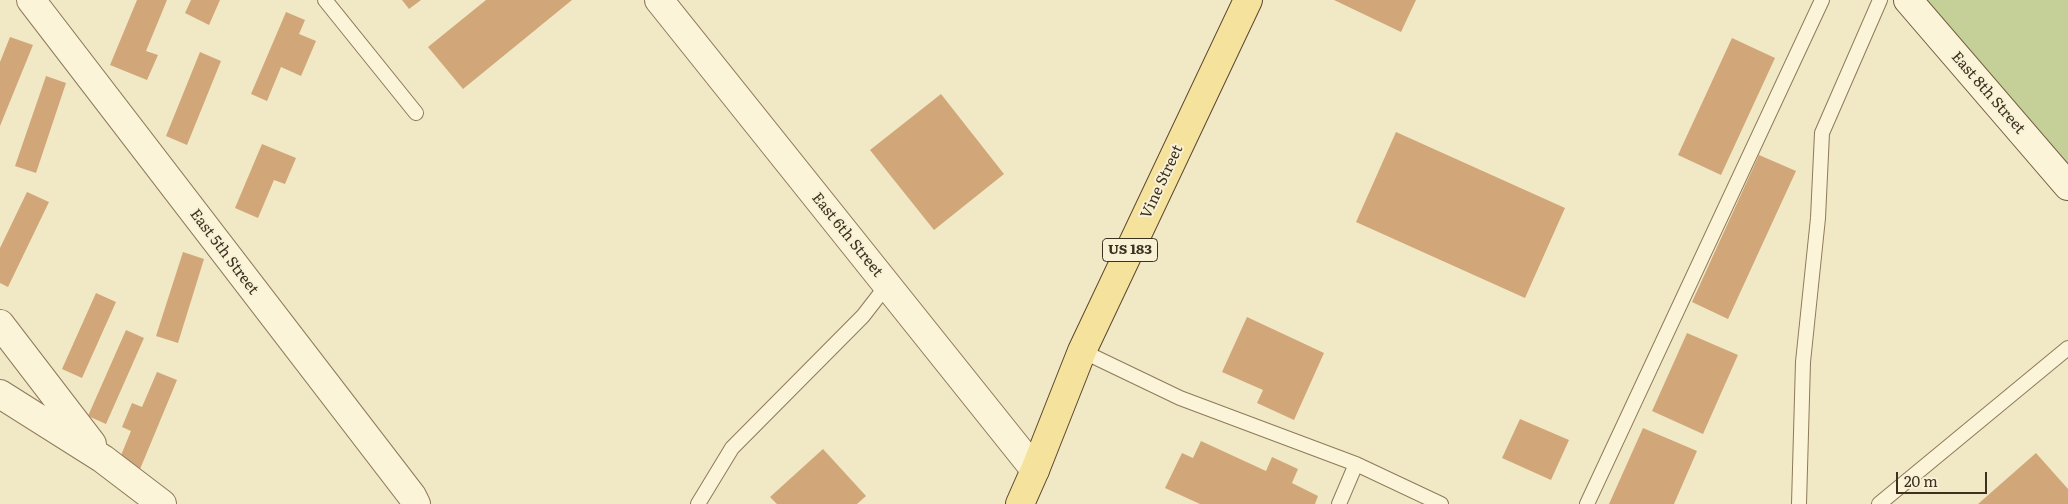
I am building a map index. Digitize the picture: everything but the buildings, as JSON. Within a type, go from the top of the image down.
[{"type":"main road","name":"Vine Street","points":[[1020,504],[1082,351],[1240,5]]},
{"type":"street","name":"East 5th Street","points":[[32,0],[416,504]]},
{"type":"street","name":"East 6th Street","points":[[659,0],[1035,470]]},
{"type":"street","name":"East 8th Street","points":[[1908,0],[2066,179]]},
{"type":"street","points":[[0,324],[103,459]]},
{"type":"street","points":[[0,394],[103,459],[162,504]]},
{"type":"lane","points":[[325,0],[416,113]]},
{"type":"lane","points":[[1587,504],[1822,0]]},
{"type":"lane","points":[[1799,504],[1803,362],[1818,218],[1822,132],[1880,0]]},
{"type":"lane","points":[[698,504],[732,448],[863,316],[887,285]]},
{"type":"lane","points":[[1879,504],[2068,348]]},
{"type":"lane","points":[[1082,351],[1180,398],[1356,464],[1441,504]]},
{"type":"lane","points":[[1339,504],[1356,464]]},
{"type":"green space","points":[[1911,0],[2068,0],[2068,168]]}]
